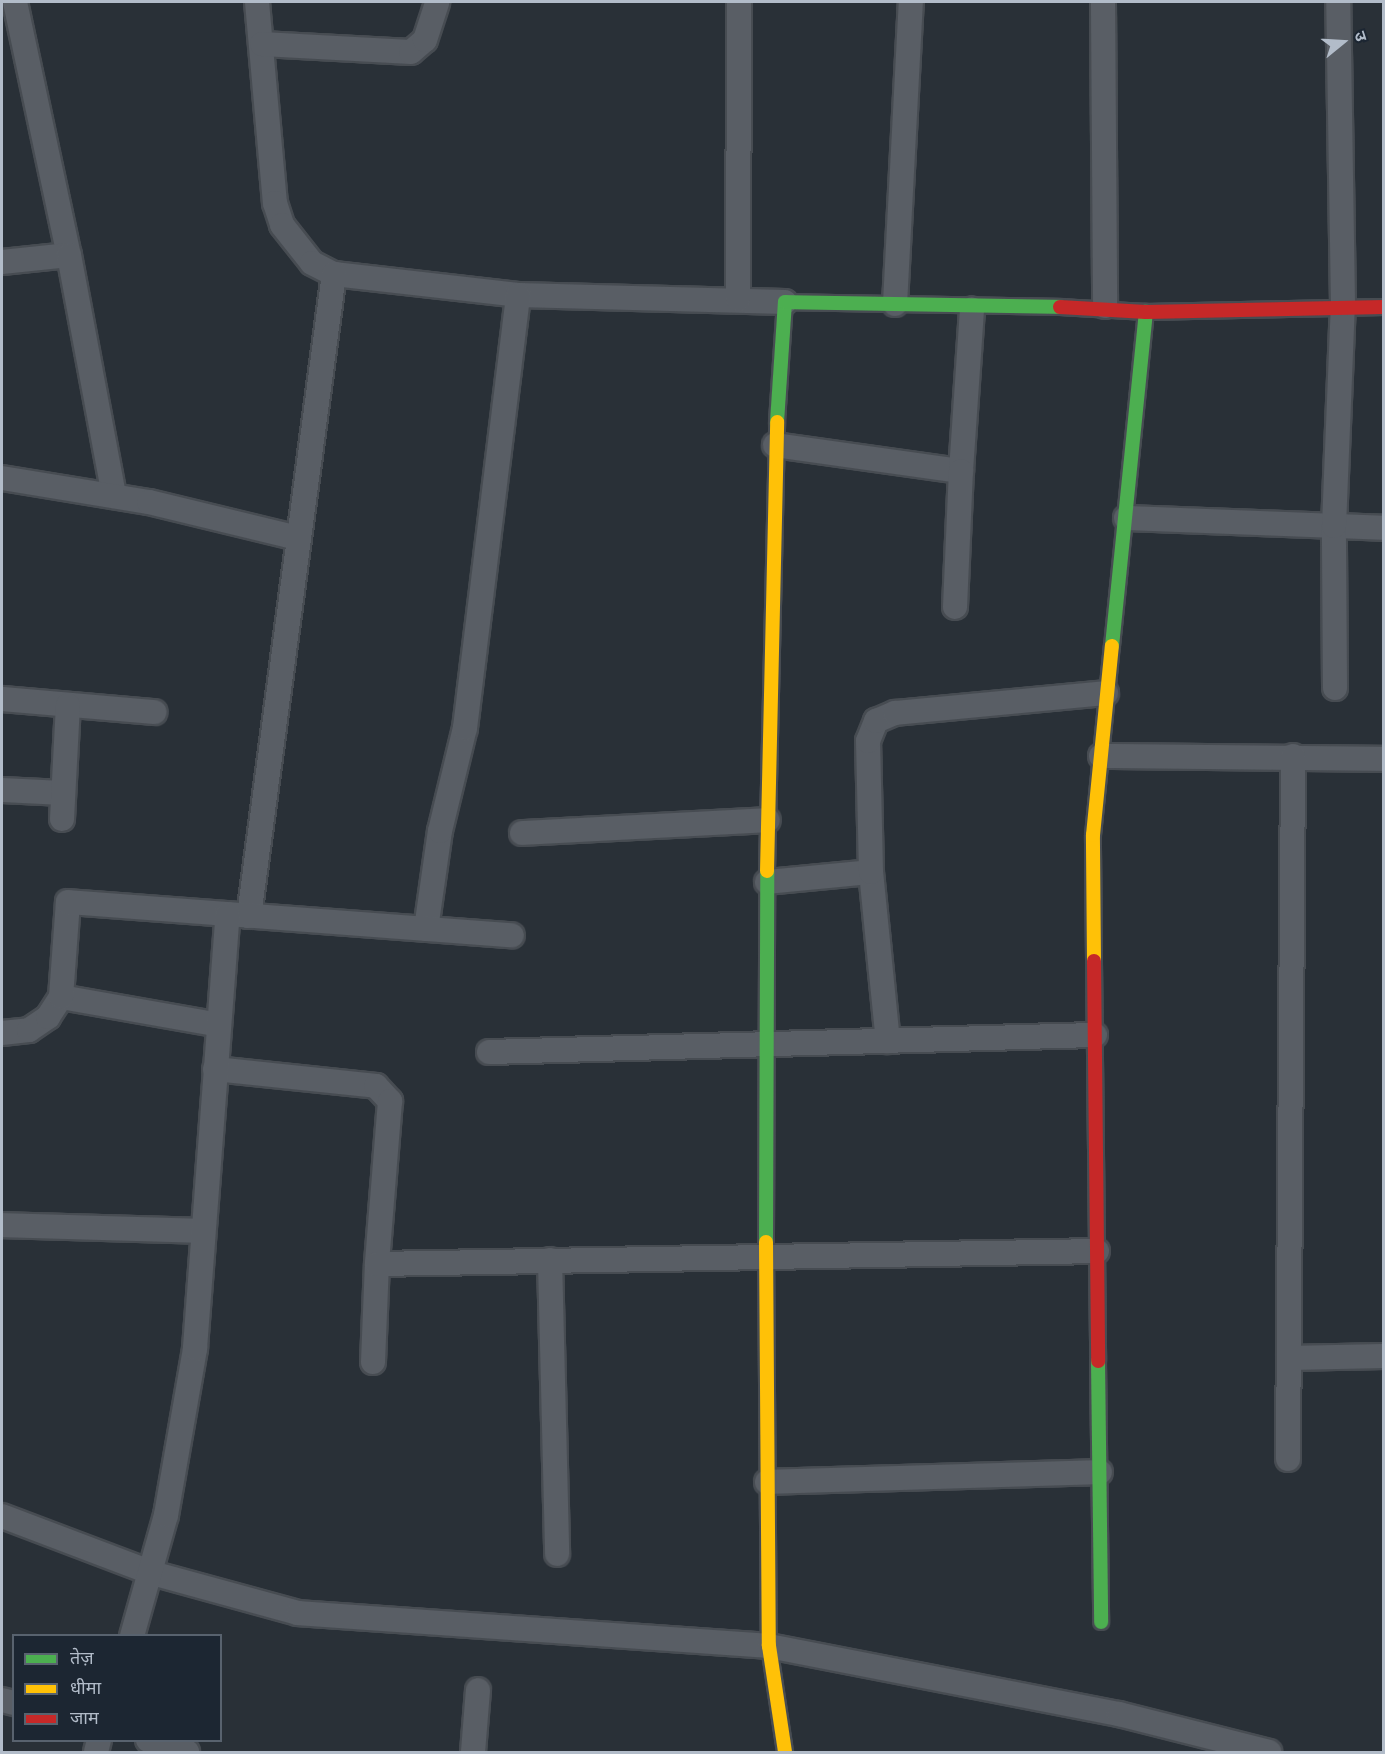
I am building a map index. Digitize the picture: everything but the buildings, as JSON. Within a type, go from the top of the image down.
[{"type":"street","points":[[15,2],[69,255],[114,496]]},
{"type":"street","points":[[257,2],[272,175],[282,225],[312,263],[334,274],[519,295],[738,299],[785,303],[895,304],[972,309],[1105,306],[1146,312],[1343,304],[1383,307]]},
{"type":"street","points":[[262,44],[411,52],[425,40],[437,2]]},
{"type":"street","points":[[738,299],[739,2]]},
{"type":"street","points":[[895,304],[911,2]]},
{"type":"street","points":[[1103,2],[1105,306]]},
{"type":"street","points":[[1335,688],[1334,526],[1343,304],[1338,2]]},
{"type":"street","points":[[2,262],[69,255]]},
{"type":"street","points":[[132,1634],[152,1573],[186,1411],[219,1025],[239,915],[298,538],[334,274]]},
{"type":"street","points":[[426,929],[440,831],[465,728],[519,295]]},
{"type":"street","points":[[785,303],[775,445],[764,1044],[769,1646],[785,1752]]},
{"type":"street","points":[[955,607],[972,309]]},
{"type":"street","points":[[1101,1622],[1093,835],[1146,312]]},
{"type":"street","points":[[775,445],[961,471]]},
{"type":"street","points":[[2,478],[114,496],[298,538]]},
{"type":"street","points":[[1126,518],[1383,528]]},
{"type":"street","points":[[888,1041],[871,872],[868,741],[876,721],[895,713],[1106,693]]},
{"type":"street","points":[[2,699],[154,712]]},
{"type":"street","points":[[62,819],[68,705]]},
{"type":"street","points":[[1101,756],[1293,756],[1383,759]]},
{"type":"street","points":[[1288,1459],[1293,756]]},
{"type":"street","points":[[2,790],[63,793]]},
{"type":"street","points":[[522,833],[768,820]]},
{"type":"street","points":[[767,882],[871,872]]},
{"type":"street","points":[[2,1033],[29,1030],[48,1017],[61,997],[68,902],[512,935]]},
{"type":"street","points":[[61,997],[219,1025]]},
{"type":"street","points":[[489,1052],[1095,1035]]},
{"type":"street","points":[[215,1070],[376,1086],[390,1101],[377,1264],[373,1362]]},
{"type":"street","points":[[2,1225],[203,1231]]},
{"type":"street","points":[[377,1264],[1097,1251]]},
{"type":"street","points":[[550,1260],[557,1554]]},
{"type":"street","points":[[1289,1358],[1383,1356]]},
{"type":"street","points":[[767,1482],[1100,1472]]},
{"type":"street","points":[[2,1516],[152,1573],[248,1602],[347,1621],[769,1646],[1051,1699],[1257,1750]]},
{"type":"street","points":[[473,1752],[478,1690]]},
{"type":"street","points":[[154,1742],[187,1752]]},
{"type":"traffic: fast","points":[[777,422],[785,302],[1060,307]]},
{"type":"traffic: fast","points":[[1112,646],[1146,312]]},
{"type":"traffic: fast","points":[[766,1242],[767,871]]},
{"type":"traffic: fast","points":[[1098,1361],[1101,1622]]},
{"type":"traffic: slow","points":[[767,871],[777,422]]},
{"type":"traffic: slow","points":[[1094,961],[1093,835],[1112,646]]},
{"type":"traffic: slow","points":[[766,1242],[769,1646],[785,1752]]},
{"type":"traffic: jam","points":[[1060,307],[1146,312],[1384,307]]},
{"type":"traffic: jam","points":[[1094,961],[1098,1361]]}]
